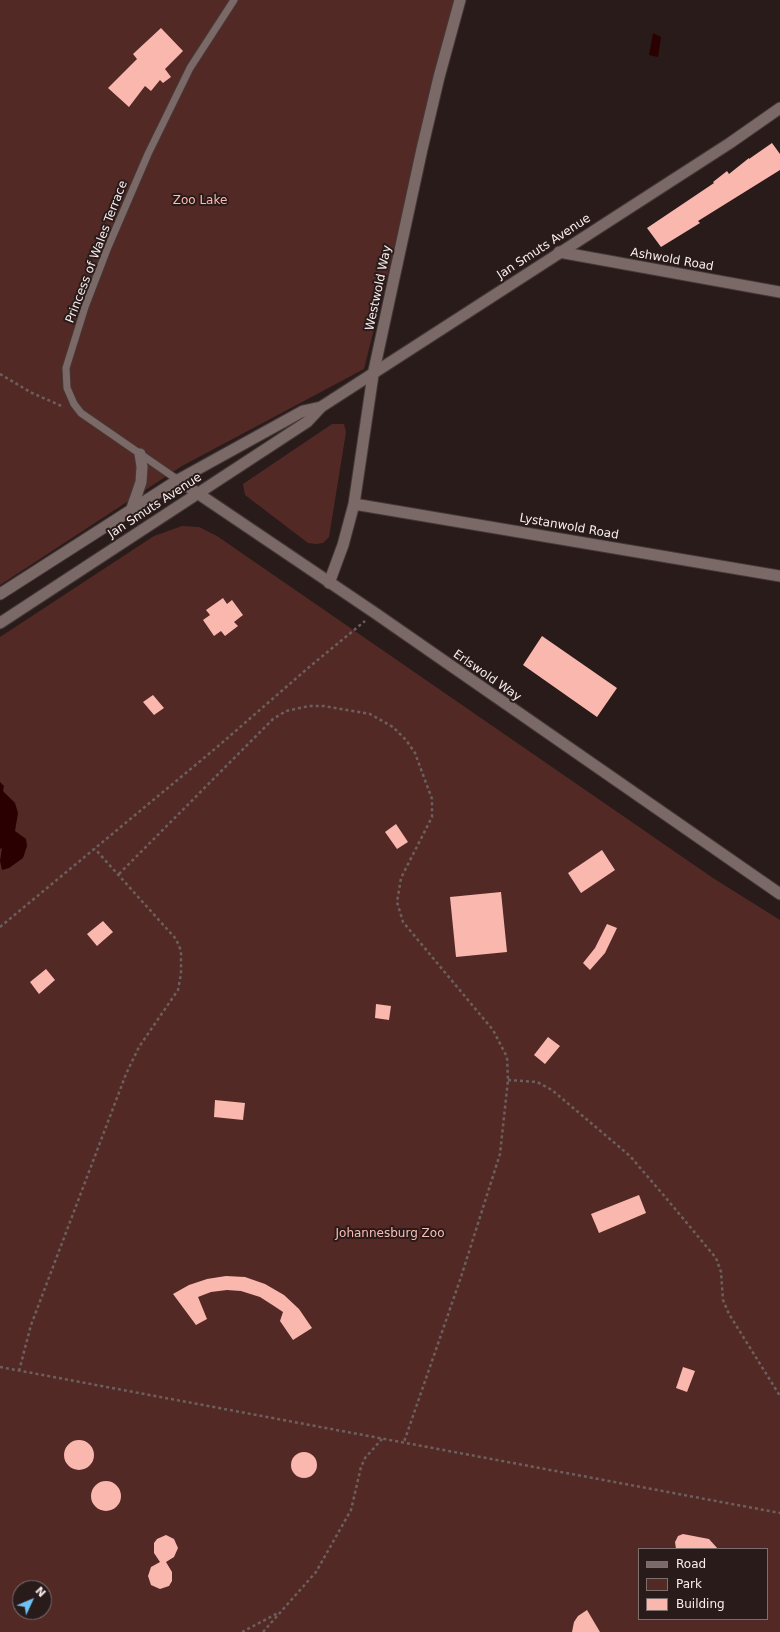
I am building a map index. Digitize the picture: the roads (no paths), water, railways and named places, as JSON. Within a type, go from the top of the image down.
[{"type":"street","name":"Westwold Way","points":[[329,583],[343,545],[354,504],[373,375],[422,149],[441,69],[460,0]]},
{"type":"street","name":"Jan Smuts Avenue","points":[[0,623],[307,422],[321,407],[373,375],[559,252],[730,143],[780,108]]},
{"type":"street","name":"Ashwold Road","points":[[559,252],[780,292]]},
{"type":"street","name":"Jan Smuts Avenue","points":[[0,594],[132,508],[178,480],[303,411],[321,407]]},
{"type":"street","points":[[132,508],[141,482],[142,467],[140,454]]},
{"type":"street","name":"Erlswold Way","points":[[178,480],[375,613],[780,894]]},
{"type":"street","name":"Lystanwold Road","points":[[354,504],[780,576]]},
{"type":"lane","name":"Princess of Wales Terrace","points":[[178,480],[81,413],[68,392],[66,374],[68,360],[85,307],[120,217],[176,94],[190,68],[234,0]]},
{"type":"park label","name":"Zoo Lake","points":[[200,201]]},
{"type":"park label","name":"Johannesburg Zoo","points":[[390,1234]]}]
